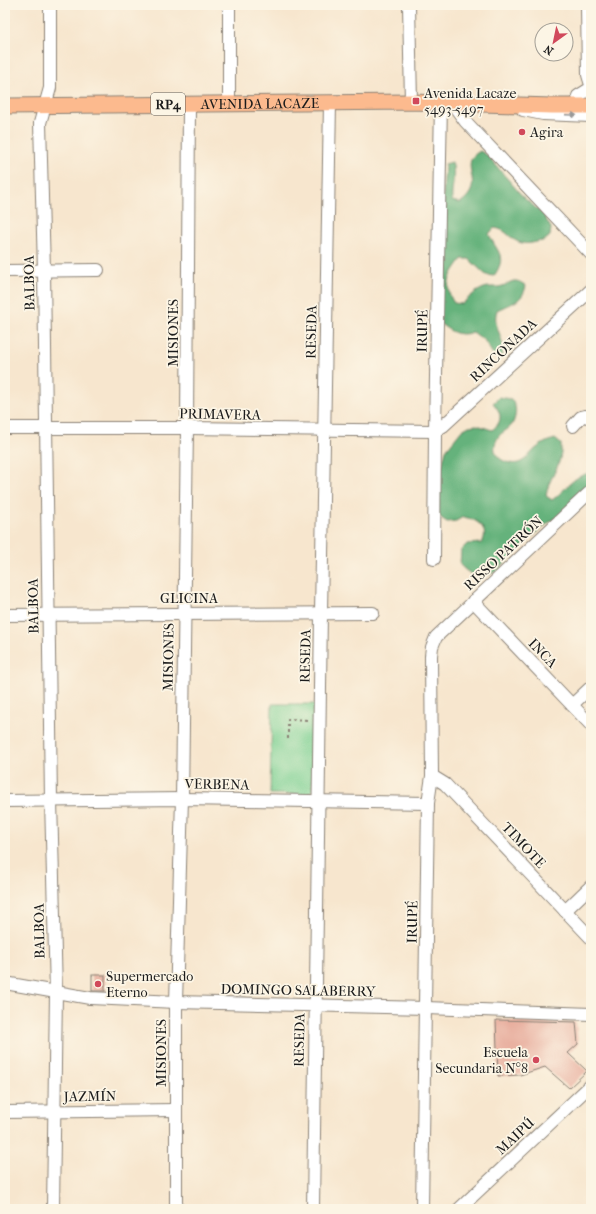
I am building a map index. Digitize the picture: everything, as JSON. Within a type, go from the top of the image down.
[{"type":"main road","name":"AVENIDA LACAZE","points":[[491,104],[544,97],[584,96]]},
{"type":"main road","name":"AVENIDA LACAZE","points":[[5,106],[411,102],[591,106]]},
{"type":"street","name":"BALBOA","points":[[50,5],[50,88],[40,123],[44,270],[51,801],[56,992],[53,1209]]},
{"type":"street","points":[[229,5],[229,104]]},
{"type":"street","points":[[409,5],[411,102]]},
{"type":"street","points":[[584,96],[591,86],[588,75],[587,5]]},
{"type":"street","name":"RESEDA","points":[[313,1209],[319,720],[330,103]]},
{"type":"street","points":[[447,103],[591,254]]},
{"type":"street","name":"IRUPÉ","points":[[434,559],[435,431],[447,103]]},
{"type":"street","name":"MISIONES","points":[[176,1209],[176,1002],[182,799],[183,613],[187,428],[189,104]]},
{"type":"street","name":"AVENIDA LACAZE","points":[[491,104],[543,114],[591,116]]},
{"type":"street","points":[[5,270],[98,270]]},
{"type":"street","name":"RINCONADA","points":[[435,431],[443,426],[591,290]]},
{"type":"street","points":[[573,426],[581,417],[585,416],[591,418]]},
{"type":"street","name":"PRIMAVERA","points":[[5,428],[187,428],[435,431]]},
{"type":"street","name":"RISSO PATRÓN","points":[[436,637],[591,491]]},
{"type":"street","name":"INCA","points":[[473,601],[591,725]]},
{"type":"street","name":"GLICINA","points":[[5,615],[373,613]]},
{"type":"street","name":"IRUPÉ","points":[[422,1209],[428,803],[432,776],[431,656],[432,647],[436,637]]},
{"type":"street","points":[[572,705],[591,687]]},
{"type":"street","name":"TIMOTE","points":[[432,776],[445,784],[591,938]]},
{"type":"street","name":"VERBENA","points":[[5,801],[182,799],[428,803]]},
{"type":"street","points":[[565,911],[591,886]]},
{"type":"street","name":"DOMINGO SALABERRY","points":[[5,983],[90,998],[176,1002],[426,1008],[591,1014]]},
{"type":"street","name":"MAIPÚ","points":[[459,1209],[591,1086]]},
{"type":"street","name":"JAZMÍN","points":[[5,1112],[176,1110]]},
{"type":"path","points":[[288,739],[288,720],[319,720]]},
{"type":"green space","points":[[480,151],[487,155],[524,198],[543,214],[551,228],[550,236],[544,241],[527,244],[518,242],[503,230],[494,228],[489,234],[501,258],[494,276],[486,275],[469,259],[462,259],[449,280],[448,285],[450,297],[454,303],[462,304],[484,288],[498,287],[514,281],[518,281],[526,286],[522,296],[519,299],[497,310],[496,322],[503,351],[501,357],[494,356],[485,341],[473,332],[462,334],[452,332],[435,320],[445,164],[452,162],[454,172],[452,201],[460,203],[468,196],[472,188],[470,162],[473,156]]},
{"type":"green space","points":[[499,397],[507,398],[512,401],[515,405],[516,411],[515,418],[510,427],[500,435],[496,441],[495,449],[498,457],[505,462],[519,463],[546,442],[555,439],[561,444],[560,459],[550,482],[546,496],[552,500],[574,480],[584,474],[591,473],[591,493],[540,529],[497,571],[482,576],[477,576],[469,573],[460,565],[461,550],[467,544],[482,543],[484,538],[483,529],[477,522],[468,518],[463,517],[456,521],[447,522],[441,518],[437,511],[442,466],[446,450],[462,430],[469,426],[477,425],[492,430],[496,427],[500,421],[500,414],[493,403]]},
{"type":"green space","points":[[272,704],[316,704],[313,790],[307,795],[270,794]]},
{"type":"building","name":"Supermercado Eterno","points":[[92,975],[105,975],[105,991],[92,991]]},
{"type":"building","name":"Escuela Secundaria N°8","points":[[496,1020],[576,1022],[578,1044],[568,1053],[587,1071],[569,1088],[545,1067],[520,1075],[498,1076]]},
{"type":"place","name":"Avenida Lacaze 5493-5497","points":[[416,101]]},
{"type":"place","name":"Agira","points":[[522,132]]},
{"type":"place","name":"Supermercado Eterno","points":[[98,984]]},
{"type":"place","name":"Escuela Secundaria N°8","points":[[536,1060]]}]
